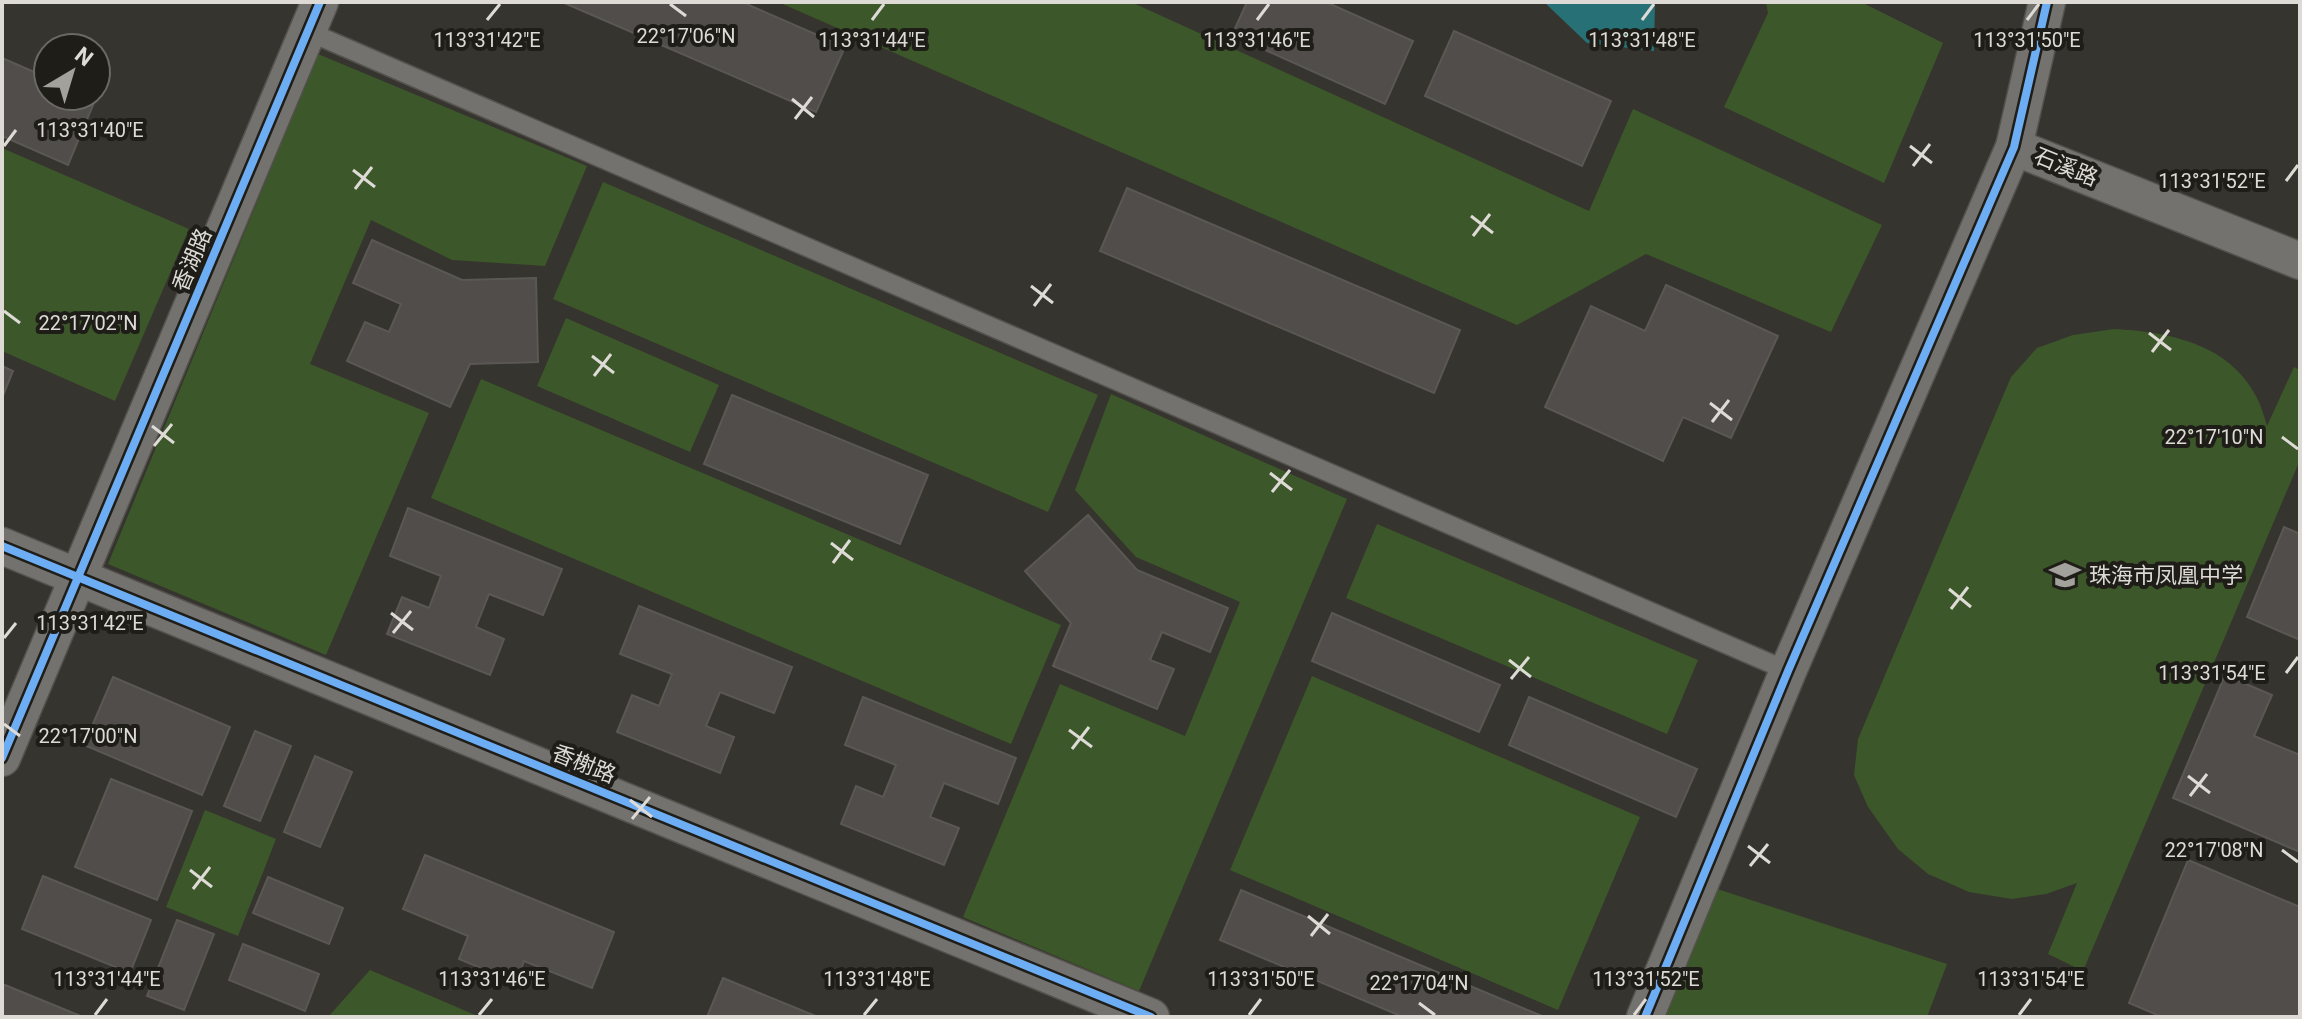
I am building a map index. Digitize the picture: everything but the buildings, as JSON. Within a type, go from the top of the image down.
[{"type":"street","name":"石溪路","points":[[2047,2],[2014,147],[2300,261]]},
{"type":"street","name":"香湖路","points":[[2,758],[313,17]]},
{"type":"street","points":[[1645,1017],[1788,671],[2014,147]]},
{"type":"street","name":"香榭路","points":[[2,546],[1151,1017]]},
{"type":"lane","points":[[313,17],[1788,671]]},
{"type":"green space","points":[[778,2],[1131,2],[1589,211],[1633,109],[1882,225],[1831,332],[1646,254],[1517,325]]},
{"type":"green space","points":[[1766,2],[1861,2],[1943,43],[1884,183],[1724,107],[1768,13]]},
{"type":"green space","points":[[318,54],[587,166],[545,266],[452,260],[371,220],[310,364],[429,413],[326,655],[108,564]]},
{"type":"green space","points":[[2,148],[189,229],[115,401],[2,351]]},
{"type":"green space","points":[[603,182],[1098,395],[1048,512],[553,299]]},
{"type":"green space","points":[[566,318],[719,385],[690,452],[537,386]]},
{"type":"green space","points":[[2114,329],[2155,333],[2213,352],[2244,378],[2258,399],[2267,426],[2294,367],[2300,370],[2300,460],[2083,971],[2048,954],[2077,883],[2046,894],[2012,899],[1969,892],[1928,874],[1898,849],[1868,807],[1854,775],[1858,739],[2011,377],[2037,348],[2073,335]]},
{"type":"green space","points":[[481,379],[1061,625],[1011,744],[431,498]]},
{"type":"green space","points":[[1111,394],[1347,499],[1139,991],[963,917],[1060,684],[1185,736],[1240,602],[1136,557],[1075,490]]},
{"type":"green space","points":[[1377,524],[1698,660],[1667,734],[1346,598]]},
{"type":"green space","points":[[1312,676],[1640,817],[1558,1010],[1230,870]]},
{"type":"green space","points":[[205,810],[276,839],[238,936],[166,907]]},
{"type":"green space","points":[[1699,883],[1947,964],[1927,1017],[1645,1017]]},
{"type":"green space","points":[[370,970],[480,1017],[328,1017]]},
{"type":"water","points":[[1544,2],[1655,2],[1654,51],[1587,43]]},
{"type":"cycle path","points":[[2,758],[320,2]]},
{"type":"cycle path","points":[[1645,1017],[1788,671],[2014,147],[2047,2]]},
{"type":"cycle path","points":[[2,546],[1151,1017]]},
{"type":"place","name":"珠海市凤凰中学","points":[[2065,575]]}]
